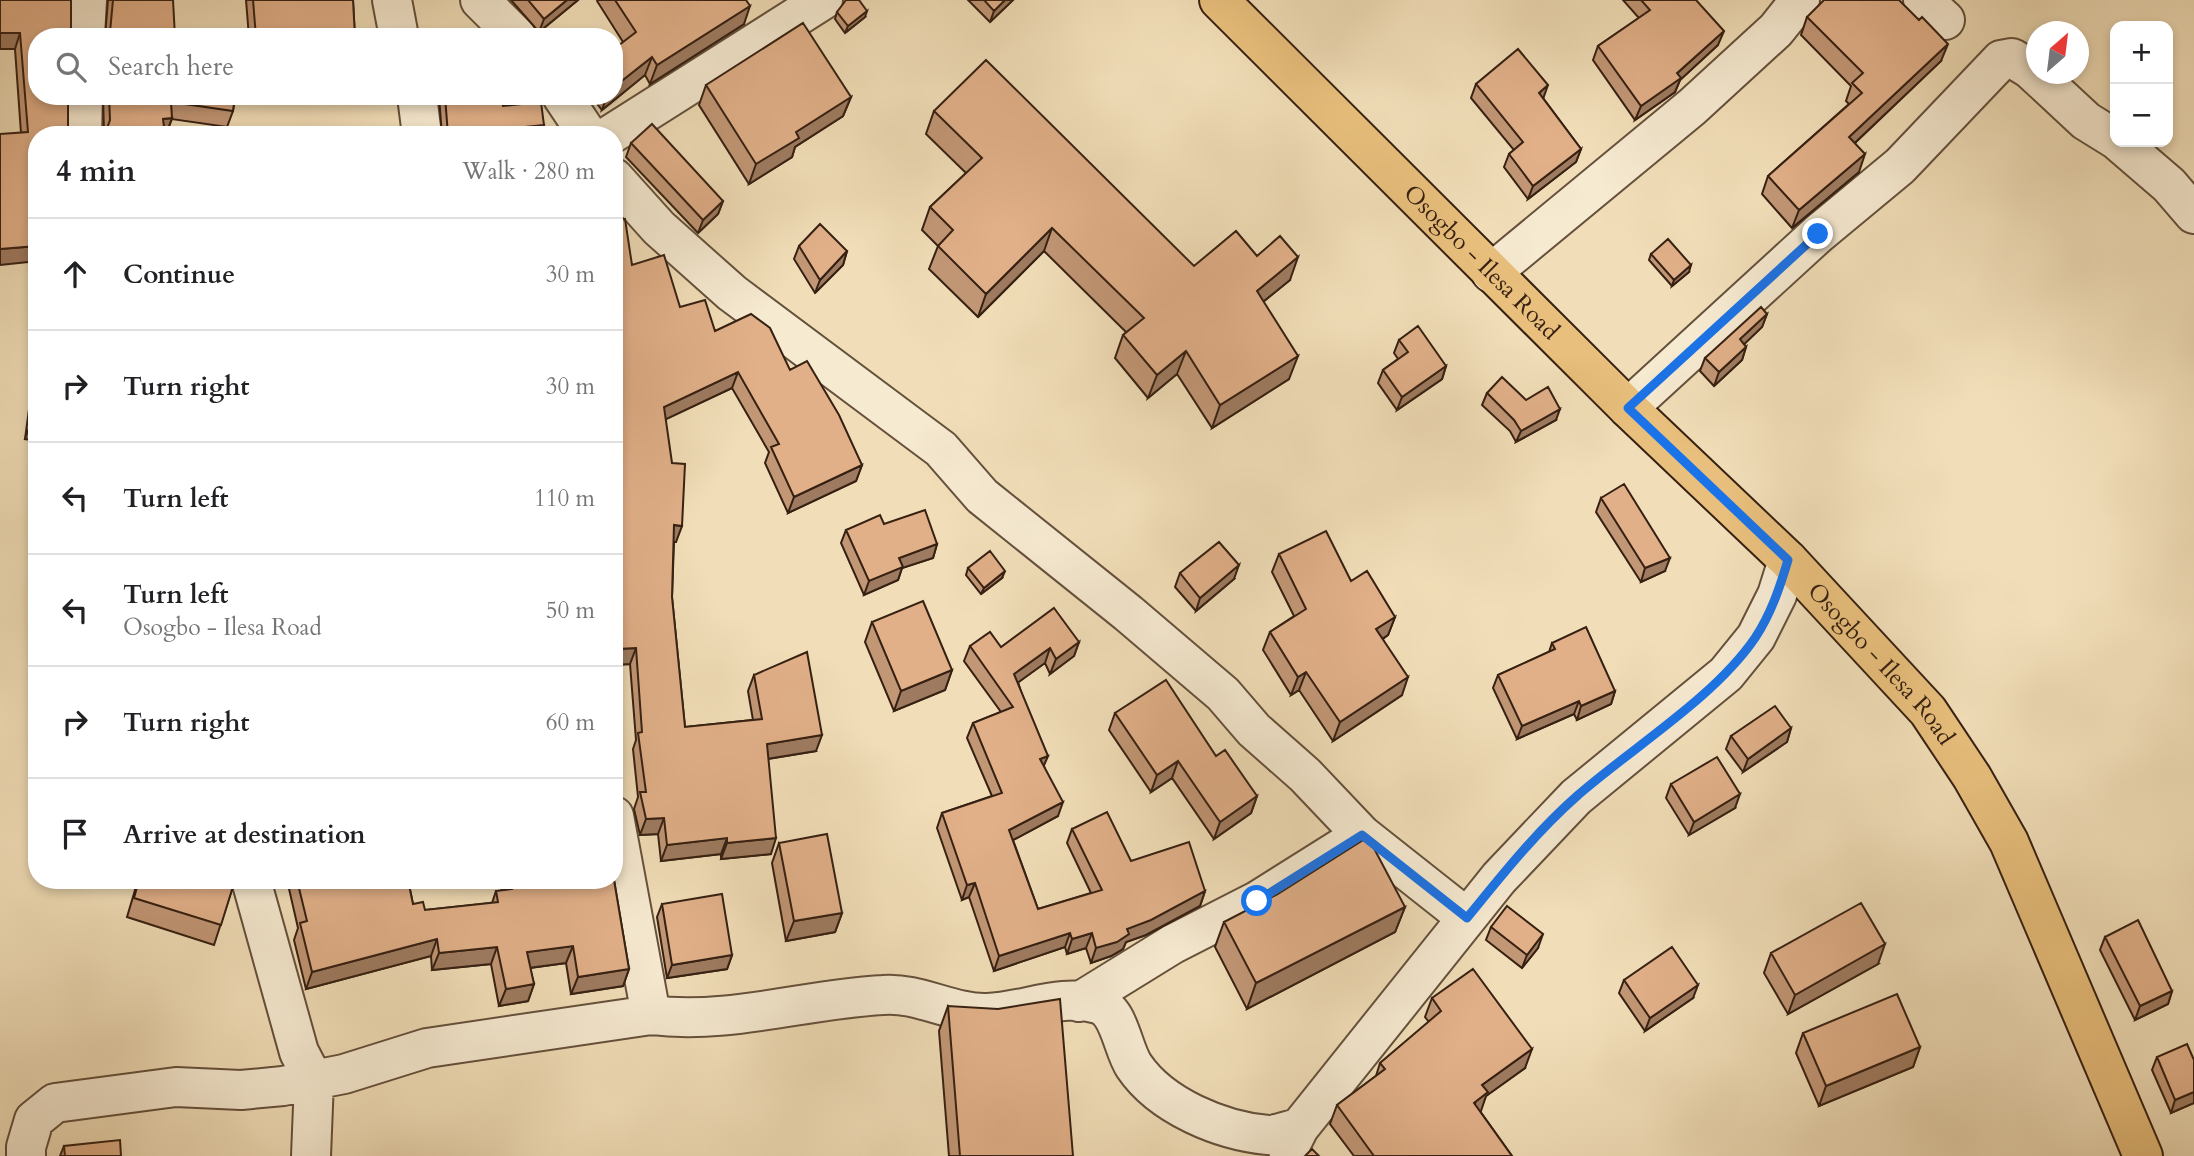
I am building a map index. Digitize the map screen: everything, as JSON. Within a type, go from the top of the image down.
[{"type":"main road","name":"Osogbo - Ilesa Road","points":[[1219,0],[1628,408],[1788,560],[1928,710],[1972,777],[2009,842],[2143,1156]]},
{"type":"street","points":[[85,28],[87,0]]},
{"type":"street","points":[[392,0],[397,28]]},
{"type":"street","points":[[480,0],[508,28]]},
{"type":"street","points":[[623,127],[823,0]]},
{"type":"street","points":[[1492,273],[1692,107],[1776,30],[1800,0]]},
{"type":"street","points":[[1628,408],[1818,234],[1900,166],[2001,60],[2012,58],[2030,69],[2086,121],[2110,136]]},
{"type":"street","points":[[82,126],[83,105]]},
{"type":"street","points":[[418,105],[421,126]]},
{"type":"street","points":[[568,105],[582,126]]},
{"type":"street","points":[[2124,147],[2169,185],[2194,214]]},
{"type":"street","points":[[623,188],[659,228],[732,293],[941,449],[982,496],[1128,613],[1223,694],[1254,730],[1306,775],[1362,835],[1467,918]]},
{"type":"street","points":[[26,1156],[34,1120],[55,1103],[176,1087],[241,1090],[314,1081],[427,1048],[650,1015],[672,1018],[767,1011],[886,994],[922,1000],[955,1011],[985,1013],[1014,1012],[1043,1003],[1079,1002],[1106,1007],[1112,1014],[1134,1066],[1155,1090],[1185,1110],[1228,1126],[1292,1142],[1499,878],[1576,797],[1726,674],[1756,637],[1777,595],[1788,560]]},
{"type":"street","points":[[1079,1002],[1173,944],[1257,901],[1362,835]]},
{"type":"street","points":[[623,866],[650,1015]]},
{"type":"street","points":[[254,889],[299,1052],[314,1081],[311,1156]]},
{"type":"building","points":[[0,0],[71,0],[71,28],[28,28],[28,105],[68,105],[68,126],[28,126],[28,132],[20,33],[0,33]]},
{"type":"building","points":[[113,0],[173,0],[175,28],[110,28]]},
{"type":"building","points":[[253,0],[353,0],[355,28],[255,28]]},
{"type":"building","points":[[528,0],[567,0],[544,19]]},
{"type":"building","points":[[615,0],[746,0],[750,6],[657,65],[652,57],[623,80],[623,42],[636,32]]},
{"type":"building","points":[[846,0],[859,0],[867,11],[848,26],[837,12]]},
{"type":"building","points":[[984,0],[1005,0],[994,11]]},
{"type":"building","points":[[1641,0],[1696,0],[1724,31],[1677,73],[1681,78],[1641,106],[1598,46],[1650,10]]},
{"type":"building","points":[[1824,0],[1899,0],[1919,20],[1922,17],[1948,44],[1849,137],[1865,154],[1799,210],[1768,176],[1862,93],[1852,83],[1863,73],[1807,17]]},
{"type":"building","points":[[803,23],[851,97],[796,132],[799,138],[756,164],[706,85]]},
{"type":"building","points":[[1518,49],[1548,85],[1539,93],[1581,149],[1533,186],[1509,154],[1523,142],[1476,84]]},
{"type":"building","points":[[986,60],[1194,266],[1236,231],[1257,256],[1280,236],[1298,257],[1257,291],[1298,356],[1220,405],[1186,351],[1157,375],[1123,335],[1144,318],[1052,228],[986,294],[938,246],[953,230],[930,207],[982,158],[934,111]]},
{"type":"building","points":[[109,105],[171,105],[172,118],[163,119],[164,126],[108,126]]},
{"type":"building","points":[[192,105],[234,105],[233,111]]},
{"type":"building","points":[[446,105],[541,105],[544,125],[534,126],[447,126]]},
{"type":"building","points":[[652,124],[723,201],[703,220],[631,143]]},
{"type":"building","points":[[28,132],[28,247],[0,249],[0,134]]},
{"type":"building","points":[[623,219],[632,265],[664,255],[680,307],[705,300],[715,331],[751,314],[770,328],[790,370],[807,361],[839,415],[862,465],[794,497],[771,447],[779,444],[738,372],[664,407],[672,463],[685,464],[682,526],[674,525],[672,597],[685,727],[762,719],[754,675],[807,652],[822,735],[767,744],[776,838],[727,843],[727,838],[667,845],[664,818],[646,819],[640,792],[646,792],[638,733],[642,732],[636,648],[623,649]]},
{"type":"building","points":[[820,224],[847,251],[820,280],[799,246]]},
{"type":"building","points":[[1668,239],[1691,265],[1674,280],[1651,254]]},
{"type":"building","points":[[1761,307],[1767,314],[1740,339],[1746,347],[1719,372],[1705,358]]},
{"type":"building","points":[[1418,326],[1446,366],[1402,397],[1383,370],[1408,352],[1399,340]]},
{"type":"building","points":[[1502,377],[1526,400],[1548,387],[1560,409],[1521,431],[1514,420],[1487,393]]},
{"type":"building","points":[[1624,484],[1670,558],[1645,568],[1601,498]]},
{"type":"building","points":[[925,510],[937,544],[899,558],[903,567],[869,581],[846,530],[880,515],[884,524]]},
{"type":"building","points":[[1326,531],[1351,581],[1367,571],[1395,617],[1376,629],[1408,677],[1340,722],[1306,672],[1298,677],[1270,632],[1306,609],[1279,554]]},
{"type":"building","points":[[1219,542],[1239,565],[1200,598],[1180,573]]},
{"type":"building","points":[[990,551],[1005,571],[984,588],[968,568]]},
{"type":"building","points":[[923,601],[952,670],[901,691],[872,622]]},
{"type":"building","points":[[1054,608],[1079,642],[1056,659],[1050,648],[1014,674],[1048,756],[1040,759],[1063,802],[1009,830],[1038,909],[1102,890],[1072,829],[1107,812],[1131,861],[1189,842],[1205,891],[1151,920],[1127,929],[1129,934],[1117,942],[1096,948],[1092,933],[1072,939],[1070,933],[999,956],[975,883],[967,885],[942,813],[1002,793],[973,723],[1013,707],[970,646],[990,632],[1001,647]]},
{"type":"building","points":[[1586,627],[1615,691],[1581,706],[1579,701],[1522,726],[1498,675],[1555,649],[1552,643]]},
{"type":"building","points":[[1166,680],[1216,756],[1225,750],[1257,796],[1220,822],[1178,761],[1157,775],[1115,713]]},
{"type":"building","points":[[1775,706],[1791,728],[1748,759],[1731,736]]},
{"type":"building","points":[[1717,757],[1740,794],[1694,822],[1671,784]]},
{"type":"building","points":[[827,834],[842,913],[794,921],[779,843]]},
{"type":"building","points":[[1368,837],[1405,907],[1256,983],[1224,922],[1278,894]]},
{"type":"building","points":[[136,889],[232,889],[221,925],[134,898]]},
{"type":"building","points":[[299,889],[410,889],[413,904],[423,902],[425,910],[498,902],[496,891],[512,889],[616,889],[629,969],[578,977],[573,946],[527,952],[534,984],[506,989],[497,947],[439,953],[437,939],[312,972],[300,923],[307,921]]},
{"type":"building","points":[[722,894],[732,955],[672,965],[662,904]]},
{"type":"building","points":[[1861,903],[1885,944],[1795,995],[1771,953]]},
{"type":"building","points":[[1507,906],[1543,934],[1527,955],[1491,927]]},
{"type":"building","points":[[2138,920],[2172,991],[2140,1006],[2105,937]]},
{"type":"building","points":[[1672,947],[1698,985],[1650,1018],[1624,980]]},
{"type":"building","points":[[1473,969],[1532,1049],[1482,1085],[1488,1092],[1474,1103],[1512,1156],[1374,1156],[1337,1105],[1385,1069],[1380,1063],[1441,1011],[1432,998]]},
{"type":"building","points":[[1897,994],[1920,1047],[1826,1086],[1803,1033]]},
{"type":"building","points":[[1060,999],[1073,1156],[960,1156],[948,1006],[998,1009]]},
{"type":"building","points":[[2187,1044],[2194,1060],[2194,1092],[2175,1100],[2157,1057]]},
{"type":"building","points":[[120,1140],[121,1156],[65,1156],[64,1146]]},
{"type":"building","points":[[1312,1149],[1319,1156],[1305,1156]]},
{"type":"route","points":[[1257,901],[1362,835],[1467,918],[1499,878],[1576,797],[1726,674],[1756,637],[1777,595],[1788,560],[1628,408],[1818,234]]}]
